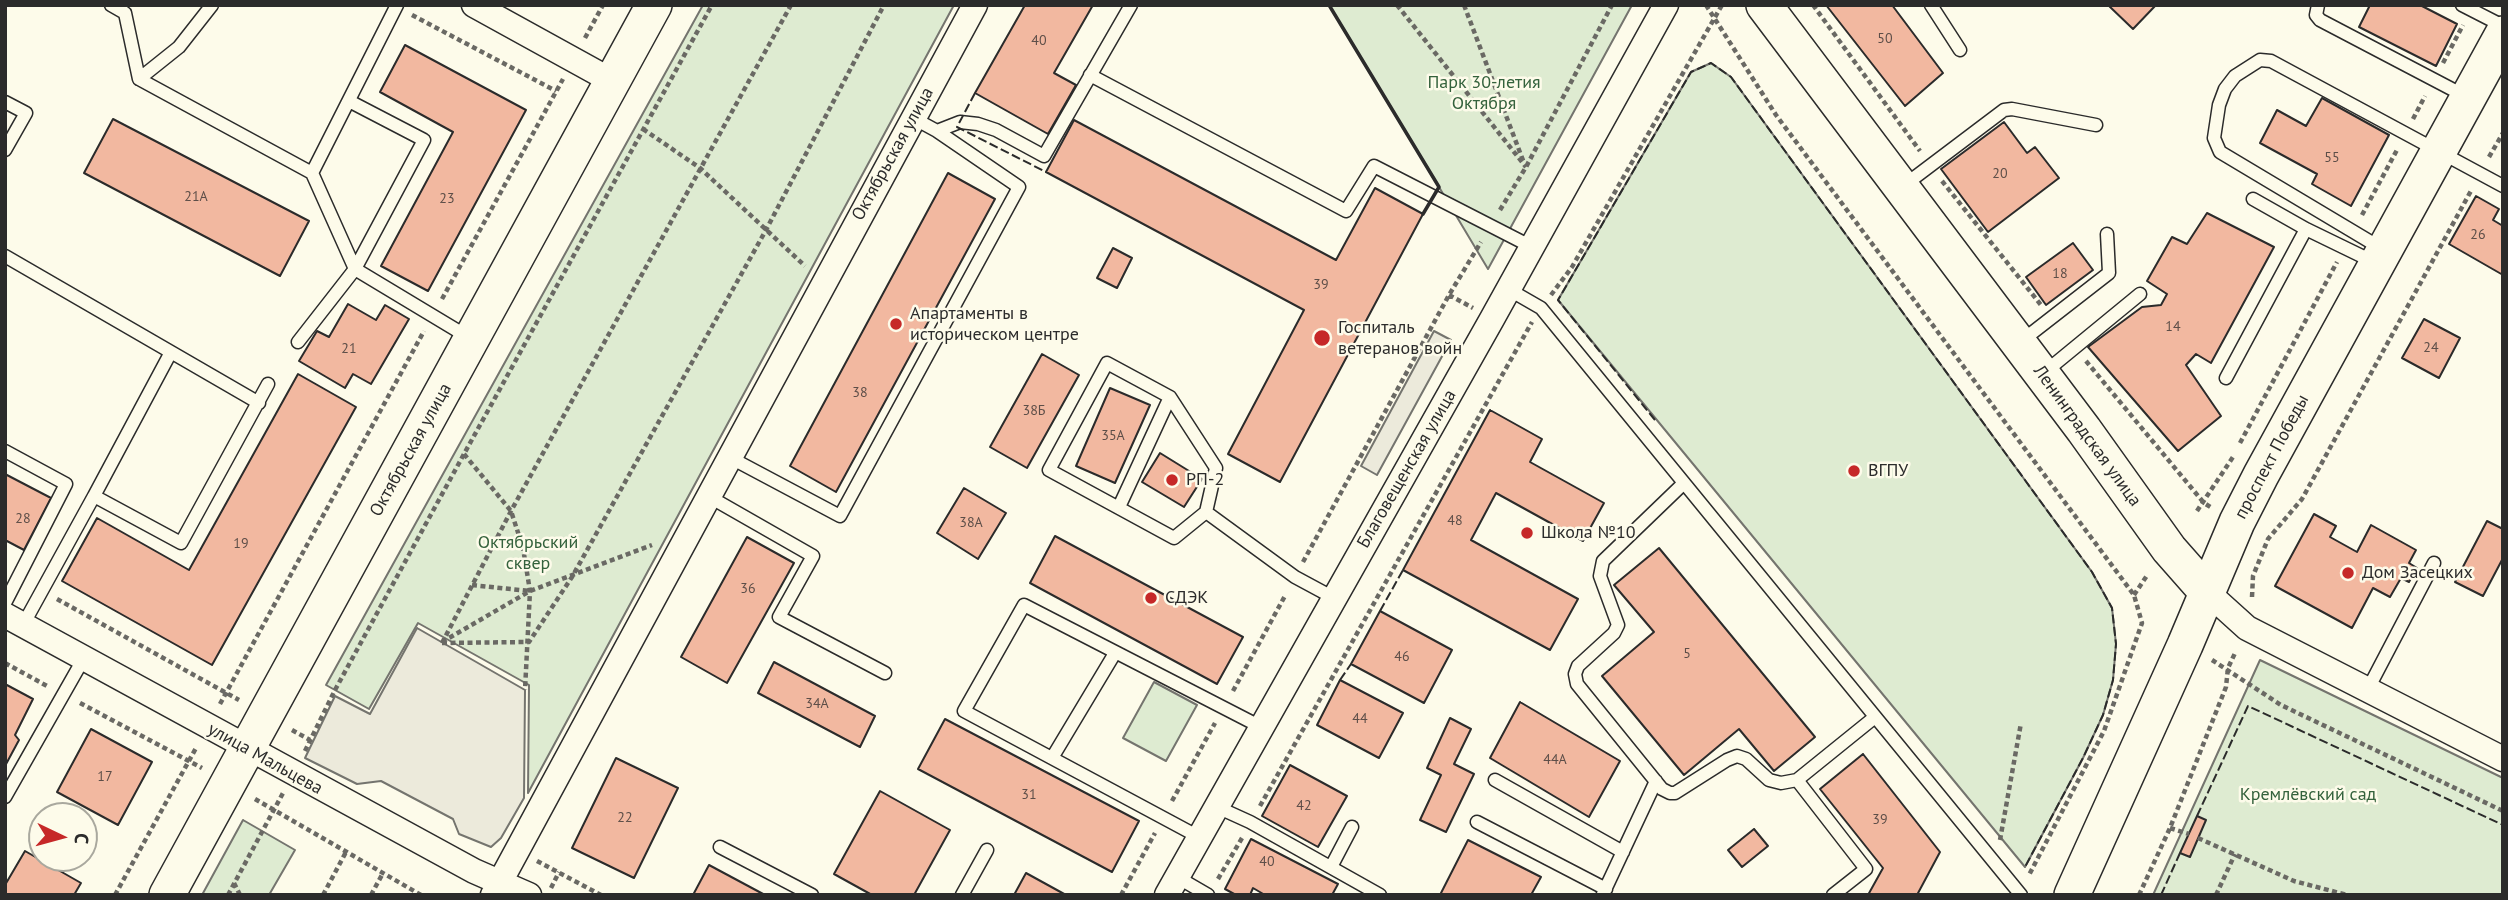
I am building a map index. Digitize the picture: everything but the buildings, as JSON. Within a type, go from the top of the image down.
[{"type":"main road","name":"Октябрьская улица","points":[[167,895],[654,5]]},
{"type":"main road","name":"Ленинградская улица","points":[[1764,5],[2019,343],[2169,548],[2206,591]]},
{"type":"main road","name":"проспект Победы","points":[[2072,895],[2185,645],[2206,591],[2261,475],[2503,34]]},
{"type":"street","points":[[474,5],[612,81]]},
{"type":"street","name":"Октябрьская улица","points":[[496,889],[975,5]]},
{"type":"street","name":"Благовещенская улица","points":[[1172,886],[1666,5]]},
{"type":"street","name":"Ленинградская улица","points":[[2206,591],[2247,628],[2503,758]]},
{"type":"street","name":"улица Мальцева","points":[[14,620],[496,889],[528,895]]},
{"type":"lane","points":[[111,5],[125,13],[139,79],[312,173],[355,269],[472,339]]},
{"type":"lane","points":[[139,79],[179,47],[212,5]]},
{"type":"lane","points":[[937,131],[960,122],[978,124],[996,130],[1044,156],[1131,5]]},
{"type":"lane","points":[[1931,5],[1960,50]]},
{"type":"lane","points":[[2318,5],[2316,15],[2320,20],[2468,98]]},
{"type":"lane","points":[[2462,5],[2503,26]]},
{"type":"lane","points":[[312,173],[397,6]]},
{"type":"lane","points":[[2380,256],[2220,152],[2214,138],[2219,105],[2225,89],[2235,76],[2248,66],[2260,60],[2271,61],[2503,187]]},
{"type":"lane","points":[[1090,75],[1346,211],[1374,166],[1532,247]]},
{"type":"lane","points":[[298,342],[355,269],[424,141],[349,101]]},
{"type":"lane","points":[[5,102],[26,113],[5,150]]},
{"type":"lane","points":[[1902,187],[2004,110],[2012,109],[2096,125]]},
{"type":"lane","points":[[729,457],[840,516],[1019,187],[937,131],[913,118]]},
{"type":"lane","points":[[2253,199],[2306,229],[2380,256]]},
{"type":"lane","points":[[2226,378],[2306,229]]},
{"type":"lane","points":[[2019,343],[2109,273],[2107,234]]},
{"type":"lane","points":[[5,256],[259,403]]},
{"type":"lane","points":[[1508,289],[1541,308],[2021,894]]},
{"type":"lane","points":[[2042,374],[2140,295]]},
{"type":"lane","points":[[14,620],[42,591],[171,352]]},
{"type":"lane","points":[[1107,363],[1170,397],[1216,468],[1206,512],[1174,537],[1049,470],[1107,363]]},
{"type":"lane","points":[[94,496],[181,543],[268,384]]},
{"type":"lane","points":[[1119,508],[1170,397]]},
{"type":"lane","points":[[5,451],[66,484],[5,603]]},
{"type":"lane","points":[[1684,483],[1603,561],[1600,576],[1618,625],[1614,633],[1578,666],[1576,674],[1577,684],[1656,781],[1666,791],[1675,793],[1737,756],[1746,759],[1769,780],[1781,783],[1797,779],[1875,717]]},
{"type":"lane","points":[[708,496],[813,556],[779,617],[885,673]]},
{"type":"lane","points":[[1206,512],[1295,576],[1334,598]]},
{"type":"lane","points":[[2368,689],[2434,564]]},
{"type":"lane","points":[[1199,837],[964,711],[1024,605],[1261,727]]},
{"type":"lane","points":[[1052,758],[1115,653]]},
{"type":"lane","points":[[5,797],[84,658]]},
{"type":"lane","points":[[1797,779],[1866,869],[1833,895]]},
{"type":"lane","points":[[1495,780],[1623,852]]},
{"type":"lane","points":[[1477,822],[1604,892],[1656,781]]},
{"type":"lane","points":[[1217,807],[1250,822],[1380,895]]},
{"type":"lane","points":[[1331,867],[1352,827]]},
{"type":"lane","points":[[720,847],[812,895]]},
{"type":"lane","points":[[962,895],[988,850]]},
{"type":"lane","points":[[1172,886],[1208,895]]},
{"type":"path","points":[[115,895],[604,5]]},
{"type":"path","points":[[228,895],[335,690],[712,5]]},
{"type":"path","points":[[442,642],[471,584],[791,5]]},
{"type":"path","points":[[529,642],[572,577],[766,230],[884,5]]},
{"type":"path","points":[[1397,5],[1526,167]]},
{"type":"path","points":[[1464,5],[1526,167]]},
{"type":"path","points":[[1121,895],[1442,307],[1526,167],[1612,5]]},
{"type":"path","points":[[1706,5],[1776,115],[2134,595],[2142,623],[2104,731],[2021,894]]},
{"type":"path","points":[[1216,883],[1522,336],[1572,267],[1722,5]]},
{"type":"path","points":[[1813,5],[1970,218],[2051,318]]},
{"type":"path","points":[[397,6],[556,91]]},
{"type":"path","points":[[643,129],[700,168],[824,283]]},
{"type":"path","points":[[2256,607],[2252,600],[2253,576],[2268,539],[2302,499],[2503,133]]},
{"type":"path","points":[[2075,348],[2204,503]]},
{"type":"path","points":[[464,454],[511,511],[523,548],[530,591],[525,690]]},
{"type":"path","points":[[2197,511],[2231,460]]},
{"type":"path","points":[[442,642],[530,591],[689,531]]},
{"type":"path","points":[[2134,595],[2148,574]]},
{"type":"path","points":[[471,584],[530,591]]},
{"type":"path","points":[[42,591],[267,716]]},
{"type":"path","points":[[2142,623],[2150,627]]},
{"type":"path","points":[[442,642],[529,642]]},
{"type":"path","points":[[2139,895],[2170,828],[2226,687],[2228,668],[2238,647]]},
{"type":"path","points":[[2213,660],[2281,705],[2503,811]]},
{"type":"path","points":[[2004,849],[2000,838],[2021,723]]},
{"type":"path","points":[[2170,828],[2189,834]]},
{"type":"path","points":[[2198,838],[2294,881],[2347,895]]},
{"type":"path","points":[[517,850],[601,895]]},
{"type":"path","points":[[323,895],[346,852]]},
{"type":"path","points":[[2216,895],[2235,854]]},
{"type":"path","points":[[371,895],[383,873]]},
{"type":"path","points":[[234,883],[240,895]]},
{"type":"green space","name":"Октябрьский сквер","points":[[703,5],[954,5],[528,793],[529,685],[418,623],[369,709],[326,685]]},
{"type":"green space","name":"Парк 30-летия Октября","points":[[1329,5],[1632,5],[1488,269],[1439,187]]},
{"type":"green space","name":"ВГПУ","points":[[1711,63],[1731,77],[2092,572],[2112,608],[2116,644],[2113,680],[2103,715],[2025,867],[1558,300],[1691,72]]},
{"type":"green space","name":"Кремлёвский сад","points":[[2260,660],[2503,778],[2503,895],[2153,895]]},
{"type":"green space","points":[[1154,682],[1197,705],[1166,761],[1123,738]]},
{"type":"green space","points":[[243,820],[295,850],[269,895],[202,895]]},
{"type":"shaded area","points":[[1434,331],[1451,340],[1377,475],[1361,466]]},
{"type":"shaded area","points":[[417,628],[525,690],[524,798],[501,838],[491,847],[459,834],[453,819],[381,781],[357,784],[305,758],[335,696],[370,714]]},
{"type":"fence","points":[[1655,420],[1558,300],[1691,72],[1711,63],[1731,77],[2092,572],[2112,608],[2116,644],[2113,680],[2103,715],[2025,867]]},
{"type":"fence","points":[[975,93],[957,127],[1046,172]]},
{"type":"fence","points":[[1380,611],[1403,570]]},
{"type":"fence","points":[[1340,680],[1351,664]]},
{"type":"fence","points":[[2197,816],[2248,706],[2503,825]]},
{"type":"fence","points":[[2161,895],[2180,853]]},
{"type":"wall","points":[[1329,5],[1439,187],[1423,214]]},
{"type":"place","name":"Апартаменты в историческом центре","points":[[896,324]]},
{"type":"place","name":"Госпиталь ветеранов войн","points":[[1322,338]]},
{"type":"place","name":"ВГПУ","points":[[1854,471]]},
{"type":"place","name":"РП-2","points":[[1172,480]]},
{"type":"place","name":"Школа №10","points":[[1527,533]]},
{"type":"place","name":"Дом Засецких","points":[[2348,573]]},
{"type":"place","name":"СДЭК","points":[[1151,598]]}]
